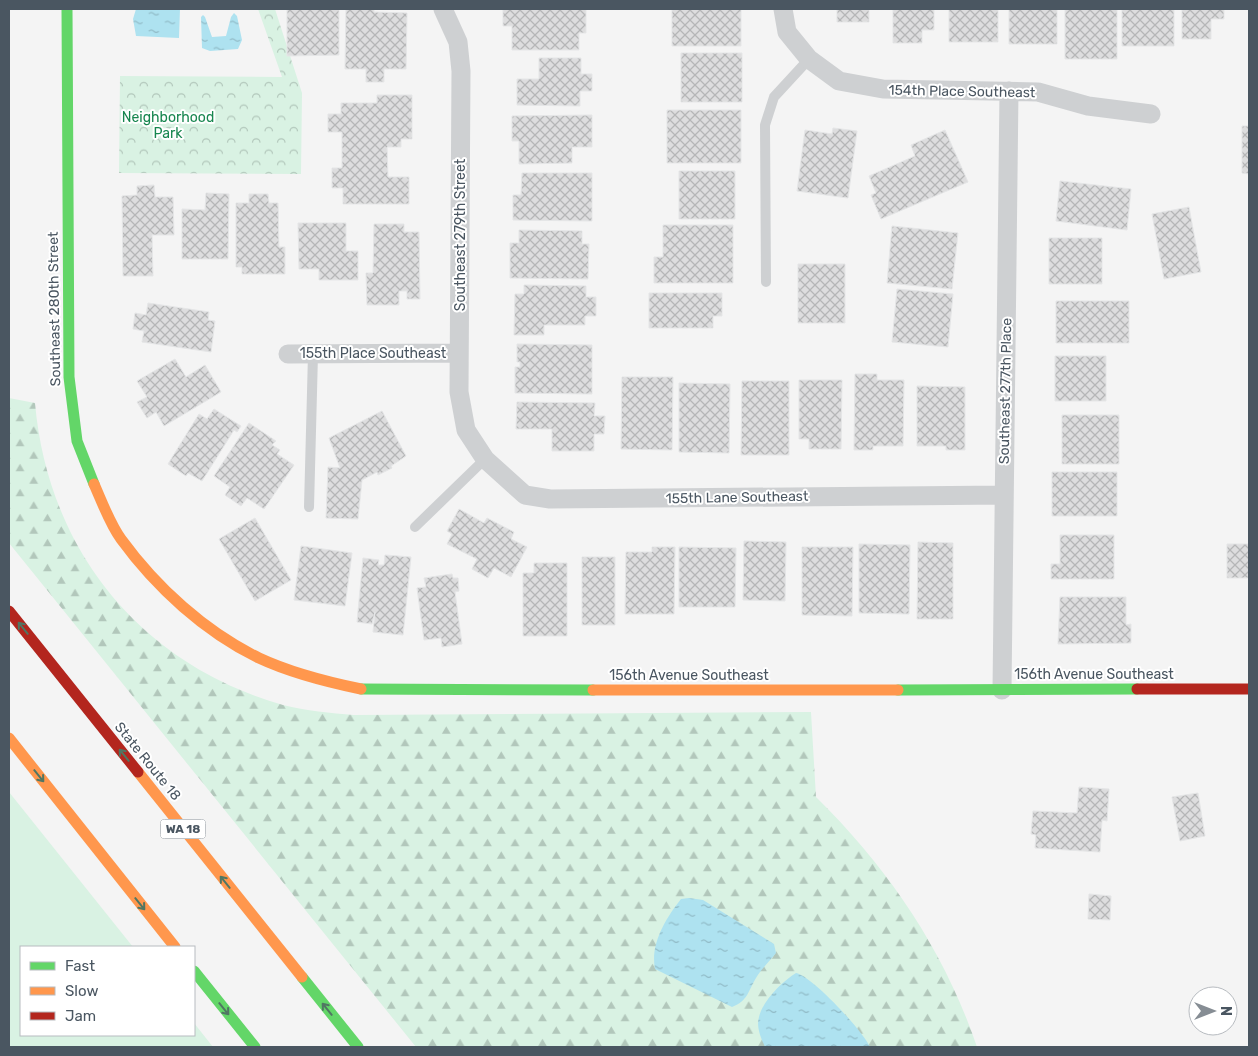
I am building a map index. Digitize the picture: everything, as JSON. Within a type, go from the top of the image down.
[{"type":"main road","name":"Southeast 280th Street","points":[[67,9],[69,376],[77,441],[98,494],[120,538],[159,584]]},
{"type":"main road","name":"156th Avenue Southeast","points":[[159,584],[205,625],[259,658],[319,680],[369,691],[1249,688]]},
{"type":"main road","name":"State Route 18","points":[[9,611],[358,1047]]},
{"type":"main road","points":[[9,738],[174,946]]},
{"type":"main road","points":[[195,972],[255,1047]]},
{"type":"street","name":"Southeast 279th Street","points":[[443,9],[458,42],[461,71],[459,392],[466,430],[485,459]]},
{"type":"street","name":"154th Place Southeast","points":[[783,9],[787,32],[809,59],[840,81],[883,89],[1038,92],[1088,106],[1151,114]]},
{"type":"street","name":"Southeast 277th Place","points":[[1002,690],[1009,91]]},
{"type":"street","name":"155th Place Southeast","points":[[288,354],[459,353]]},
{"type":"street","name":"155th Lane Southeast","points":[[485,459],[525,495],[550,499],[1004,495]]},
{"type":"lane","points":[[766,282],[765,125],[774,97],[809,59]]},
{"type":"lane","points":[[309,507],[313,354]]},
{"type":"lane","points":[[415,528],[485,459]]},
{"type":"green space","name":"Neighborhood Park","points":[[258,9],[275,9],[302,93],[301,174],[119,173],[120,76],[282,77]]},
{"type":"green space","points":[[9,398],[35,403],[44,457],[59,506],[81,552],[110,594],[145,630],[186,661],[232,686],[283,705],[354,715],[811,712],[816,797],[843,824],[867,853],[912,913],[948,977],[964,1011],[977,1047],[416,1047],[9,543]]},
{"type":"green space","points":[[9,792],[132,946],[20,946],[20,1036],[195,1036],[195,1024],[213,1047],[9,1047]]},
{"type":"water","points":[[136,9],[180,9],[179,38],[136,36],[133,19]]},
{"type":"water","points":[[234,13],[237,16],[242,40],[238,49],[210,51],[202,48],[201,17],[203,15],[205,17],[212,37],[226,36],[231,17]]},
{"type":"water","points":[[681,899],[703,900],[774,944],[776,953],[758,975],[745,999],[737,1005],[732,1007],[655,969],[655,950],[660,932]]},
{"type":"water","points":[[796,973],[813,984],[836,1005],[858,1029],[870,1047],[765,1047],[758,1025],[761,1011],[774,992]]},
{"type":"building","points":[[287,9],[339,9],[339,55],[287,56]]},
{"type":"building","points":[[346,9],[374,9],[374,12],[407,13],[406,69],[384,69],[384,82],[366,82],[366,69],[345,69]]},
{"type":"building","points":[[503,9],[586,9],[586,33],[579,33],[579,50],[512,50],[512,26],[503,26]]},
{"type":"building","points":[[672,9],[741,9],[741,46],[672,46]]},
{"type":"building","points":[[837,9],[869,9],[869,22],[837,22]]},
{"type":"building","points":[[893,9],[934,9],[934,30],[922,30],[922,43],[893,43]]},
{"type":"building","points":[[949,9],[998,9],[998,42],[949,42]]},
{"type":"building","points":[[1009,9],[1057,9],[1057,44],[1009,44]]},
{"type":"building","points":[[1065,9],[1117,9],[1117,59],[1065,59]]},
{"type":"building","points":[[1122,9],[1174,9],[1174,46],[1122,46]]},
{"type":"building","points":[[1182,9],[1224,9],[1224,19],[1211,19],[1211,39],[1182,39]]},
{"type":"building","points":[[681,53],[742,53],[742,102],[681,102]]},
{"type":"building","points":[[539,58],[581,58],[581,74],[592,74],[592,91],[580,91],[580,106],[517,105],[517,79],[539,79]]},
{"type":"building","points":[[377,95],[412,95],[412,139],[401,139],[401,147],[387,147],[388,177],[409,177],[409,204],[343,204],[343,188],[332,188],[332,168],[342,168],[342,132],[328,132],[328,114],[341,114],[341,103],[377,103]]},
{"type":"building","points":[[667,110],[741,110],[741,163],[667,163]]},
{"type":"building","points":[[592,115],[592,147],[572,147],[572,163],[519,164],[519,141],[512,141],[512,116]]},
{"type":"building","points":[[1242,126],[1249,126],[1249,174],[1242,173]]},
{"type":"building","points":[[833,128],[857,131],[848,198],[797,191],[805,130],[832,134]]},
{"type":"building","points":[[945,130],[968,182],[881,219],[871,195],[876,193],[869,176],[915,156],[911,145]]},
{"type":"building","points":[[679,171],[735,171],[735,219],[679,219]]},
{"type":"building","points":[[522,173],[592,173],[592,221],[513,220],[513,195],[521,195]]},
{"type":"building","points":[[1060,181],[1131,189],[1127,230],[1056,221]]},
{"type":"building","points":[[154,185],[155,197],[173,197],[174,235],[152,235],[153,276],[123,276],[122,196],[137,195],[137,186]]},
{"type":"building","points":[[206,193],[229,194],[228,259],[182,259],[182,209],[205,210]]},
{"type":"building","points":[[249,194],[268,194],[269,203],[278,203],[279,247],[285,247],[285,274],[242,274],[242,267],[236,267],[236,203],[249,203]]},
{"type":"building","points":[[1189,207],[1201,272],[1164,279],[1152,214]]},
{"type":"building","points":[[298,223],[346,223],[346,251],[358,251],[358,280],[319,280],[319,269],[299,269]]},
{"type":"building","points":[[374,224],[404,224],[404,232],[419,232],[420,299],[407,299],[407,291],[399,291],[399,305],[367,305],[366,273],[373,273]]},
{"type":"building","points":[[663,225],[733,225],[733,283],[654,283],[654,257],[663,257]]},
{"type":"building","points":[[892,226],[958,233],[952,289],[887,283]]},
{"type":"building","points":[[519,230],[582,231],[582,244],[589,244],[588,279],[510,278],[510,243],[519,243]]},
{"type":"building","points":[[1049,238],[1102,238],[1102,284],[1049,284]]},
{"type":"building","points":[[798,264],[845,264],[845,323],[798,323]]},
{"type":"building","points":[[524,285],[586,286],[586,297],[596,297],[596,316],[585,316],[585,325],[544,325],[544,335],[514,335],[515,294],[524,294]]},
{"type":"building","points":[[897,289],[953,294],[948,347],[892,342]]},
{"type":"building","points":[[649,293],[722,293],[722,316],[713,316],[713,328],[649,328]]},
{"type":"building","points":[[1056,301],[1129,301],[1129,343],[1056,343]]},
{"type":"building","points":[[148,303],[209,312],[208,320],[215,321],[211,352],[142,342],[144,331],[133,329],[135,313],[146,315]]},
{"type":"building","points":[[517,344],[592,345],[592,394],[515,393],[515,367],[520,367],[520,362],[517,362]]},
{"type":"building","points":[[1055,356],[1106,356],[1106,401],[1055,401]]},
{"type":"building","points":[[175,359],[186,377],[205,365],[221,392],[164,426],[156,412],[147,418],[137,402],[147,397],[137,381]]},
{"type":"building","points":[[855,374],[877,374],[877,380],[904,380],[903,446],[873,446],[873,450],[854,450]]},
{"type":"building","points":[[622,377],[673,377],[672,450],[621,449]]},
{"type":"building","points":[[799,380],[842,380],[841,449],[809,449],[809,439],[799,439]]},
{"type":"building","points":[[742,381],[789,381],[789,455],[741,455]]},
{"type":"building","points":[[679,383],[730,384],[729,453],[679,452]]},
{"type":"building","points":[[917,386],[965,387],[965,450],[946,450],[946,446],[917,446]]},
{"type":"building","points":[[517,402],[595,403],[594,416],[605,416],[604,434],[594,434],[594,451],[552,451],[552,429],[516,429]]},
{"type":"building","points":[[214,409],[241,426],[237,432],[234,430],[202,481],[188,473],[186,476],[168,464],[199,414],[207,419]]},
{"type":"building","points":[[382,411],[406,456],[391,466],[392,468],[378,475],[377,472],[362,480],[358,519],[326,518],[328,467],[340,468],[329,438]]},
{"type":"building","points":[[1062,415],[1119,415],[1119,464],[1062,464]]},
{"type":"building","points":[[249,423],[276,441],[272,445],[280,450],[277,454],[294,465],[264,509],[247,498],[241,506],[225,495],[230,487],[214,476]]},
{"type":"building","points":[[1052,472],[1117,472],[1117,516],[1052,516]]},
{"type":"building","points":[[459,509],[484,523],[487,518],[514,532],[511,539],[527,547],[511,577],[494,568],[488,578],[472,569],[477,559],[447,544],[452,534],[447,531]]},
{"type":"building","points":[[255,518],[291,580],[255,601],[219,539]]},
{"type":"building","points":[[1060,535],[1114,535],[1114,579],[1051,579],[1051,564],[1060,564]]},
{"type":"building","points":[[744,541],[786,542],[785,601],[743,600]]},
{"type":"building","points":[[918,542],[953,543],[953,619],[917,619]]},
{"type":"building","points":[[859,544],[910,545],[909,614],[859,613]]},
{"type":"building","points":[[1227,544],[1249,544],[1249,578],[1227,578]]},
{"type":"building","points":[[301,546],[352,553],[345,606],[294,600]]},
{"type":"building","points":[[652,547],[675,547],[674,614],[625,614],[626,552],[652,552]]},
{"type":"building","points":[[679,547],[736,548],[735,607],[679,607]]},
{"type":"building","points":[[802,547],[853,547],[852,616],[802,615]]},
{"type":"building","points":[[385,555],[411,557],[403,635],[373,632],[375,612],[372,624],[357,622],[363,558],[379,560],[378,565],[384,565]]},
{"type":"building","points":[[582,557],[615,557],[615,625],[582,625]]},
{"type":"building","points":[[534,563],[567,563],[567,636],[523,636],[523,573],[534,573]]},
{"type":"building","points":[[452,574],[453,578],[458,578],[459,591],[455,592],[462,644],[442,647],[441,638],[424,640],[417,588],[426,587],[424,578]]},
{"type":"building","points":[[1060,597],[1126,597],[1126,625],[1131,624],[1131,643],[1058,644]]},
{"type":"building","points":[[1079,787],[1109,789],[1107,821],[1102,820],[1100,852],[1035,848],[1036,835],[1031,834],[1033,811],[1077,813]]},
{"type":"building","points":[[1198,793],[1205,836],[1180,841],[1172,797]]},
{"type":"building","points":[[1089,894],[1111,896],[1110,920],[1088,919]]},
{"type":"traffic: fast","points":[[67,9],[69,377],[77,441],[94,484]]},
{"type":"traffic: fast","points":[[361,689],[593,690]]},
{"type":"traffic: fast","points":[[898,690],[1137,689]]},
{"type":"traffic: fast","points":[[195,972],[255,1047]]},
{"type":"traffic: fast","points":[[302,977],[358,1047]]},
{"type":"traffic: slow","points":[[94,484],[106,513],[121,539],[166,591],[201,622],[259,658],[309,676],[361,689]]},
{"type":"traffic: slow","points":[[593,690],[898,690]]},
{"type":"traffic: slow","points":[[9,738],[174,946]]},
{"type":"traffic: slow","points":[[138,772],[302,977]]},
{"type":"traffic: jam","points":[[9,611],[138,772]]},
{"type":"traffic: jam","points":[[1137,689],[1249,689]]}]
